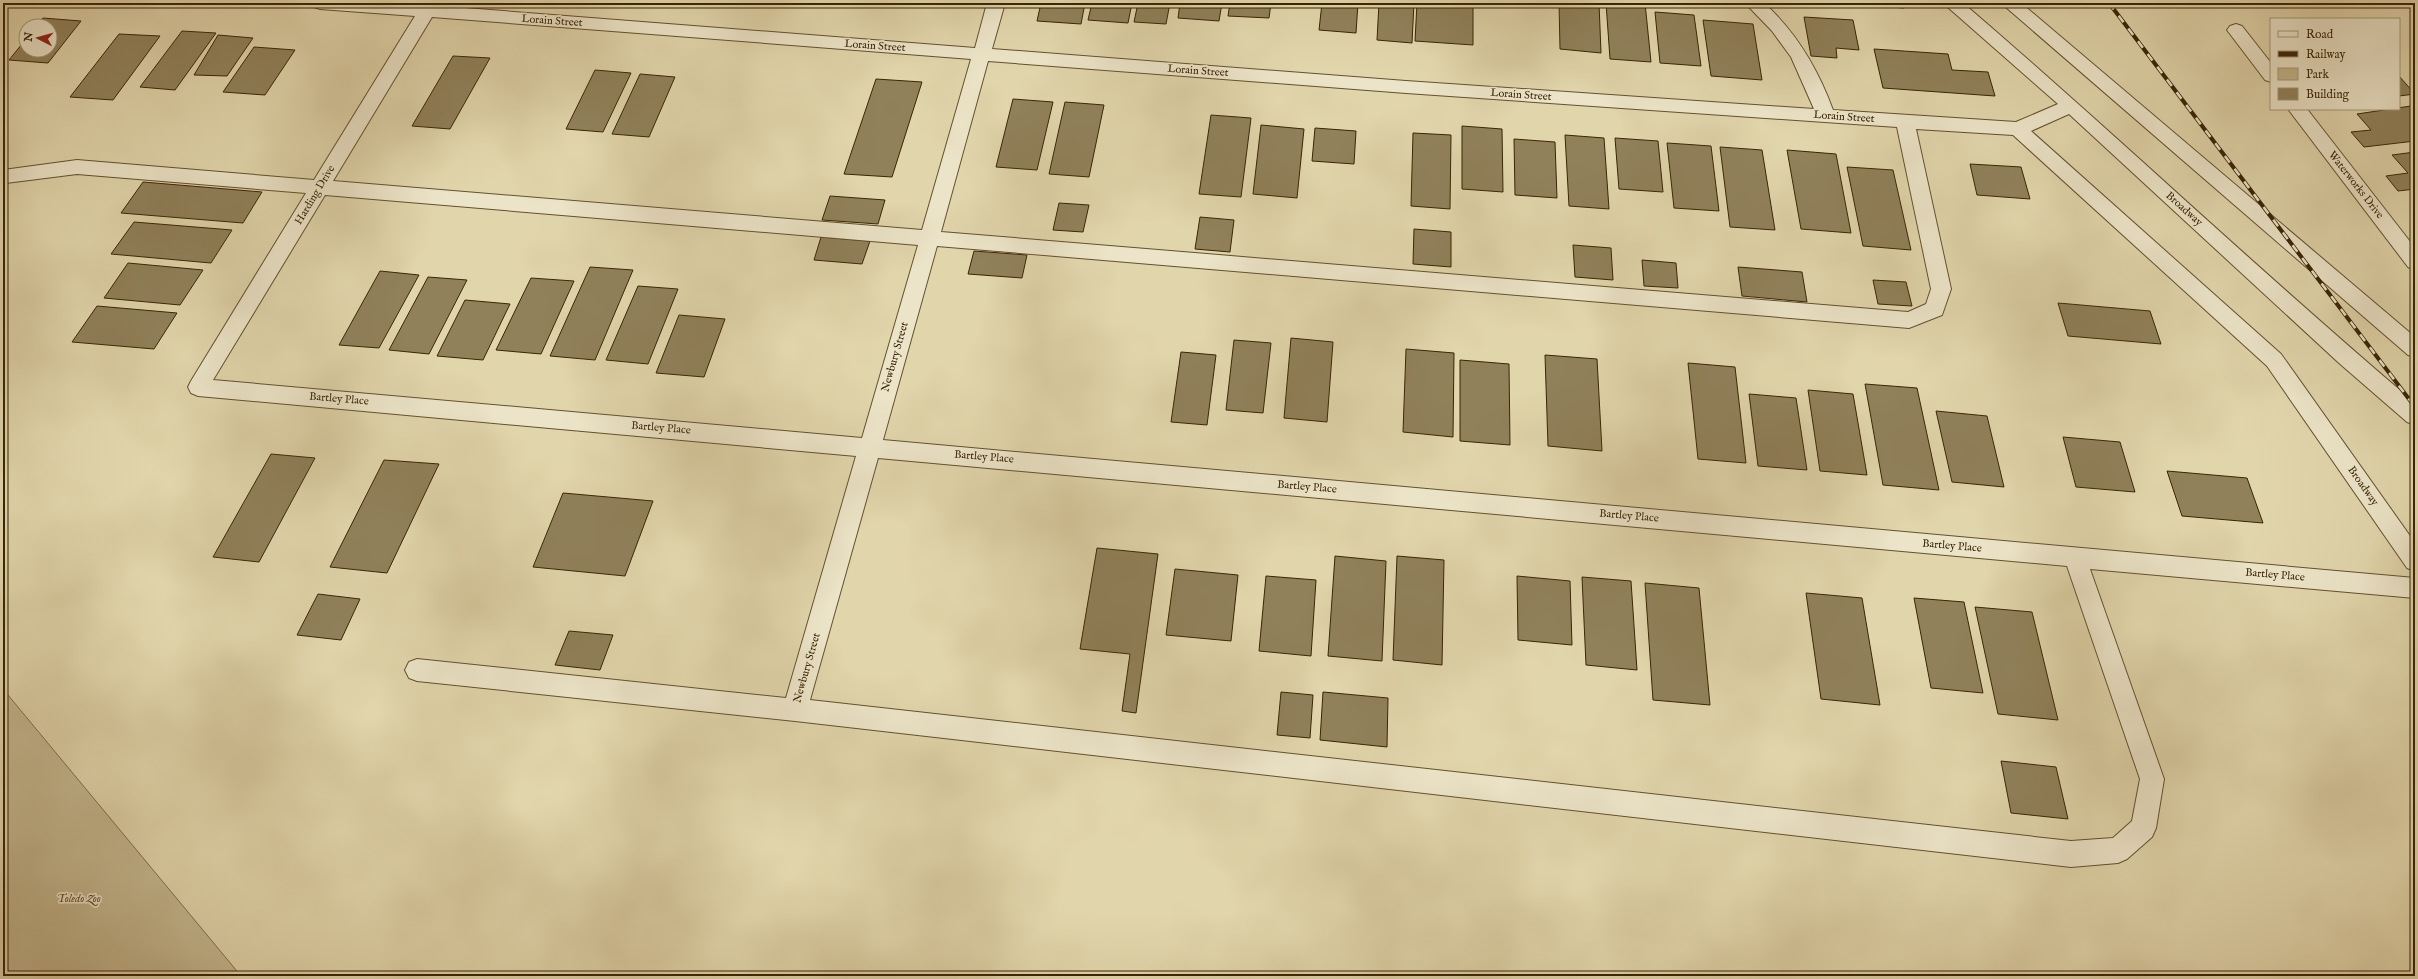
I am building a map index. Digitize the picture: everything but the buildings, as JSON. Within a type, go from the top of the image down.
[{"type":"street","name":"Lorain Street","points":[[320,3],[429,7],[981,55],[2018,129],[2071,106]]},
{"type":"street","name":"Newbury Street","points":[[795,710],[996,3]]},
{"type":"street","points":[[1754,3],[1785,36],[1803,62],[1817,88],[1826,116]]},
{"type":"street","name":"Broadway","points":[[1952,3],[2071,106],[2346,357],[2415,416]]},
{"type":"street","points":[[2010,3],[2415,349]]},
{"type":"street","name":"Harding Drive","points":[[198,387],[429,7]]},
{"type":"street","points":[[2236,30],[2270,75]]},
{"type":"street","name":"Waterworks Drive","points":[[2298,110],[2415,262]]},
{"type":"street","points":[[6,176],[77,167],[320,186],[1909,320],[1935,309],[1941,289],[1905,121]]},
{"type":"street","name":"Broadway","points":[[2018,129],[2274,360],[2415,561]]},
{"type":"street","name":"Bartley Place","points":[[198,387],[2415,588]]},
{"type":"street","points":[[417,670],[795,710],[2071,854],[2118,850],[2143,828],[2152,779],[2075,557]]},
{"type":"green space","name":"Toledo Zoo","points":[[3,689],[241,976],[3,976]]},
{"type":"railway","points":[[2109,3],[2415,407]]}]
